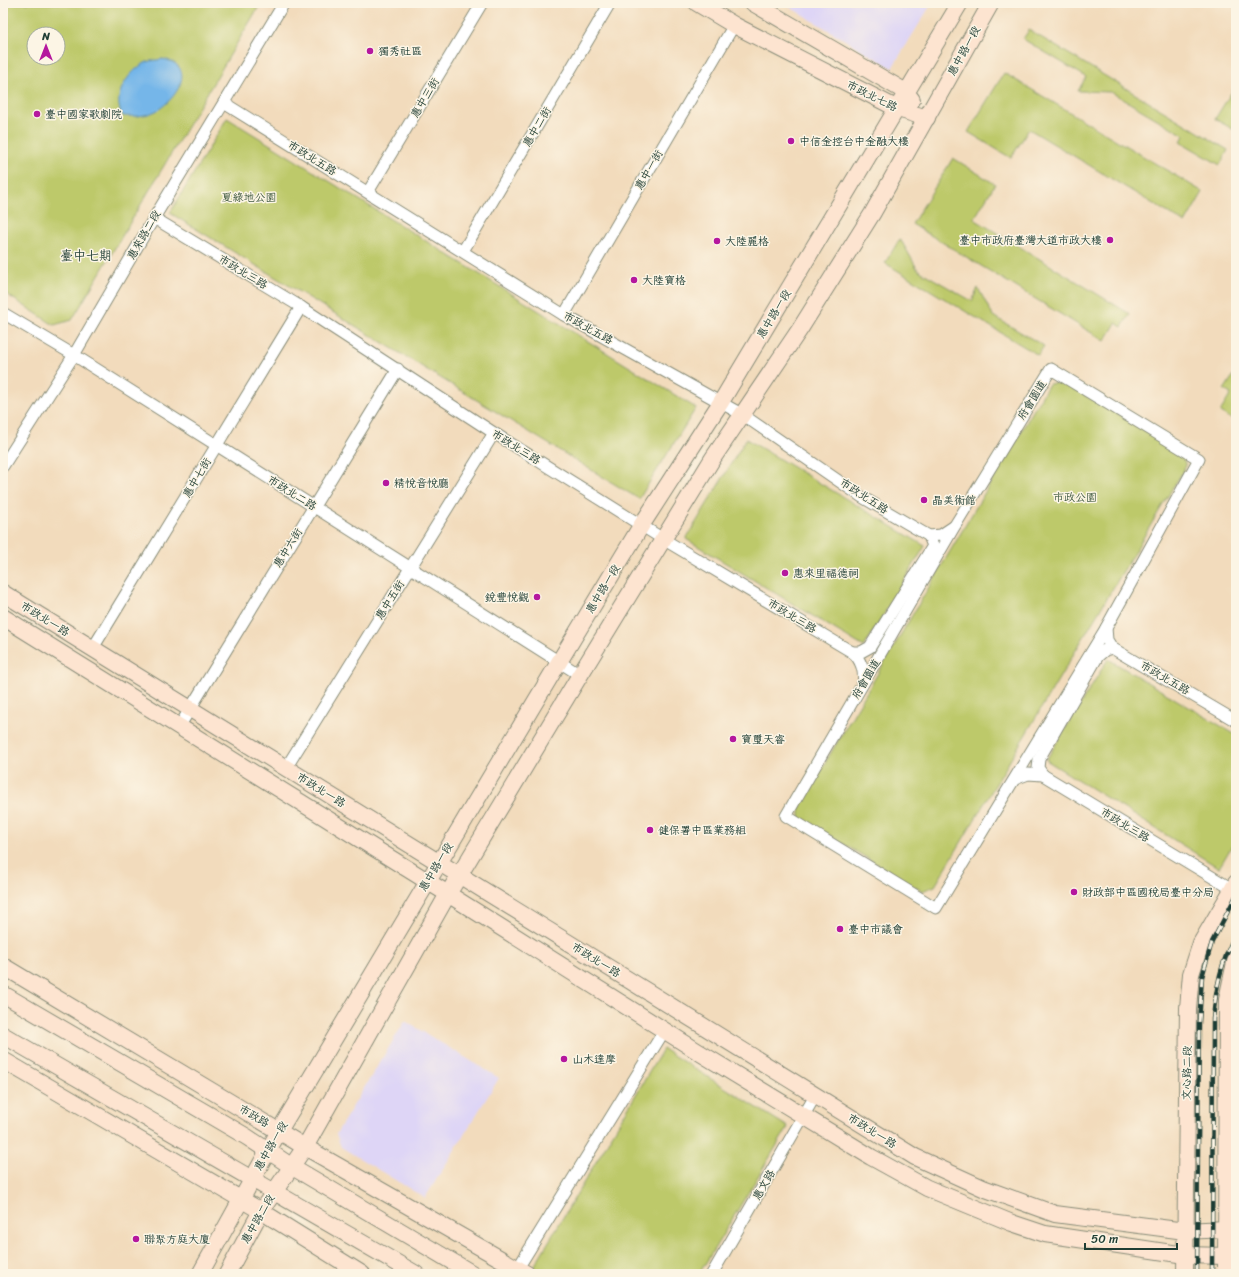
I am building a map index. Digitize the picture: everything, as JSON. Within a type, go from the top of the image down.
[{"type":"street","name":"惠來路二段","points":[[3,466],[74,355],[154,218],[284,3]]},
{"type":"street","name":"惠中三街","points":[[368,192],[482,3]]},
{"type":"street","name":"惠中二街","points":[[463,251],[610,3]]},
{"type":"street","name":"市政北七路","points":[[697,3],[734,25],[898,109],[927,118]]},
{"type":"street","name":"市政北七路","points":[[753,3],[906,92],[927,118]]},
{"type":"street","name":"惠中路一段","points":[[251,1179],[559,662],[641,526],[721,402],[898,109],[906,92],[960,3]]},
{"type":"street","name":"惠中路一段","points":[[292,1166],[305,1147],[448,894],[713,458],[800,329],[872,214],[992,3]]},
{"type":"street","name":"惠中一街","points":[[564,315],[734,25]]},
{"type":"street","name":"市政北五路","points":[[224,102],[564,315],[743,415],[862,496],[929,536]]},
{"type":"street","name":"市政北三路","points":[[154,218],[301,307],[494,433],[641,526],[852,652],[858,657],[862,666],[864,677],[862,684]]},
{"type":"street","name":"惠中七街","points":[[93,648],[301,307]]},
{"type":"street","name":"市政北二路","points":[[3,313],[74,355],[580,675]]},
{"type":"street","name":"惠中六街","points":[[179,727],[398,369]]},
{"type":"street","name":"府會園道","points":[[1051,369],[1199,459],[1065,706],[1015,779],[936,908],[786,816],[954,527],[1051,369]]},
{"type":"street","name":"惠中五街","points":[[286,768],[494,433]]},
{"type":"street","points":[[852,652],[861,652],[870,647],[933,546],[929,536],[941,535],[954,527]]},
{"type":"street","name":"市政北一路","points":[[3,593],[915,1157],[983,1188],[1055,1214],[1185,1231],[1226,1229]]},
{"type":"street","points":[[896,604],[907,610]]},
{"type":"street","name":"市政北一路","points":[[3,617],[428,881],[664,1031],[871,1157],[927,1188],[1012,1223],[1045,1234],[1185,1255],[1226,1256]]},
{"type":"street","points":[[1043,775],[1038,768],[1039,759],[1065,706],[1098,656],[1105,650],[1112,648],[1107,640],[1106,628]]},
{"type":"street","name":"市政北五路","points":[[1112,648],[1236,720]]},
{"type":"street","points":[[1015,779],[1028,774],[1043,775]]},
{"type":"street","name":"市政北三路","points":[[1043,775],[1234,886]]},
{"type":"street","name":"文心路二段","points":[[1185,1274],[1188,1008],[1191,974],[1201,943],[1234,886]]},
{"type":"street","points":[[1226,1274],[1227,1000],[1235,965]]},
{"type":"street","name":"市政路","points":[[3,966],[305,1147],[523,1271]]},
{"type":"street","name":"市政路","points":[[3,994],[247,1137],[292,1166],[473,1274]]},
{"type":"street","points":[[523,1271],[664,1031]]},
{"type":"street","points":[[3,1036],[416,1274]]},
{"type":"street","points":[[3,1060],[261,1211],[362,1274]]},
{"type":"street","name":"惠文路","points":[[712,1274],[805,1116],[815,1096]]},
{"type":"street","name":"惠中路二段","points":[[227,1274],[261,1211],[292,1166]]},
{"type":"street","points":[[200,1274],[251,1179]]},
{"type":"shaded area","points":[[783,3],[932,3],[892,68]]},
{"type":"shaded area","points":[[405,1021],[499,1078],[425,1198],[341,1147],[336,1134]]},
{"type":"green space","points":[[3,3],[261,3],[72,320],[54,325],[3,292]]},
{"type":"green space","points":[[1029,30],[1228,150],[1220,165],[1181,142],[1184,135],[1111,92],[1078,91],[1086,77],[1023,39]]},
{"type":"green space","points":[[1004,73],[1203,192],[1185,223],[1029,129],[1011,158],[968,132]]},
{"type":"green space","points":[[1236,85],[1236,131],[1215,119]]},
{"type":"green space","name":"夏綠地公園","points":[[227,118],[696,408],[639,499],[170,213]]},
{"type":"green space","points":[[953,158],[995,184],[974,219],[1130,314],[1122,327],[1116,323],[1105,341],[912,224]]},
{"type":"green space","points":[[899,240],[902,242],[918,270],[972,301],[978,288],[993,316],[1044,346],[1038,355],[885,263]]},
{"type":"green space","points":[[1233,376],[1236,378],[1236,422],[1220,412],[1231,394],[1224,390]]},
{"type":"green space","name":"市政公園","points":[[1062,382],[1180,450],[1186,466],[935,886],[922,891],[800,818],[800,805],[1049,384]]},
{"type":"green space","points":[[746,439],[925,546],[864,647],[686,539]]},
{"type":"green space","points":[[1108,659],[1236,735],[1236,839],[1219,868],[1046,760]]},
{"type":"green space","points":[[663,1049],[788,1127],[699,1274],[544,1274],[533,1268]]},
{"type":"water","points":[[163,59],[174,63],[180,69],[182,76],[176,92],[164,106],[156,111],[140,116],[123,116],[119,101],[123,85],[140,66],[153,60]]},
{"type":"railway","points":[[1197,1274],[1199,1023],[1202,977],[1212,942],[1236,896]]},
{"type":"railway","points":[[1212,1274],[1213,1019],[1220,975],[1226,954],[1236,934]]},
{"type":"place","name":"獨秀社區","points":[[370,51]]},
{"type":"place","name":"臺中國家歌劇院","points":[[37,114]]},
{"type":"place","name":"中信金控台中金融大樓","points":[[791,141]]},
{"type":"place","name":"臺中市政府臺灣大道市政大樓","points":[[1110,240]]},
{"type":"place","name":"大陸麗格","points":[[717,241]]},
{"type":"place","name":"大陸寶格","points":[[634,280]]},
{"type":"place","name":"精悅音悅廳","points":[[386,483]]},
{"type":"place","name":"晶美術館","points":[[924,500]]},
{"type":"place","name":"惠來里福德祠","points":[[785,573]]},
{"type":"place","name":"銳豐悅觀","points":[[537,597]]},
{"type":"place","name":"寶璽天睿","points":[[733,739]]},
{"type":"place","name":"健保署中區業務組","points":[[650,830]]},
{"type":"place","name":"財政部中區國稅局臺中分局","points":[[1074,892]]},
{"type":"place","name":"臺中市議會","points":[[840,929]]},
{"type":"place","name":"山木達摩","points":[[564,1059]]},
{"type":"place","name":"聯聚方庭大廈","points":[[136,1239]]},
{"type":"district","name":"臺中七期","points":[[86,255]]}]
